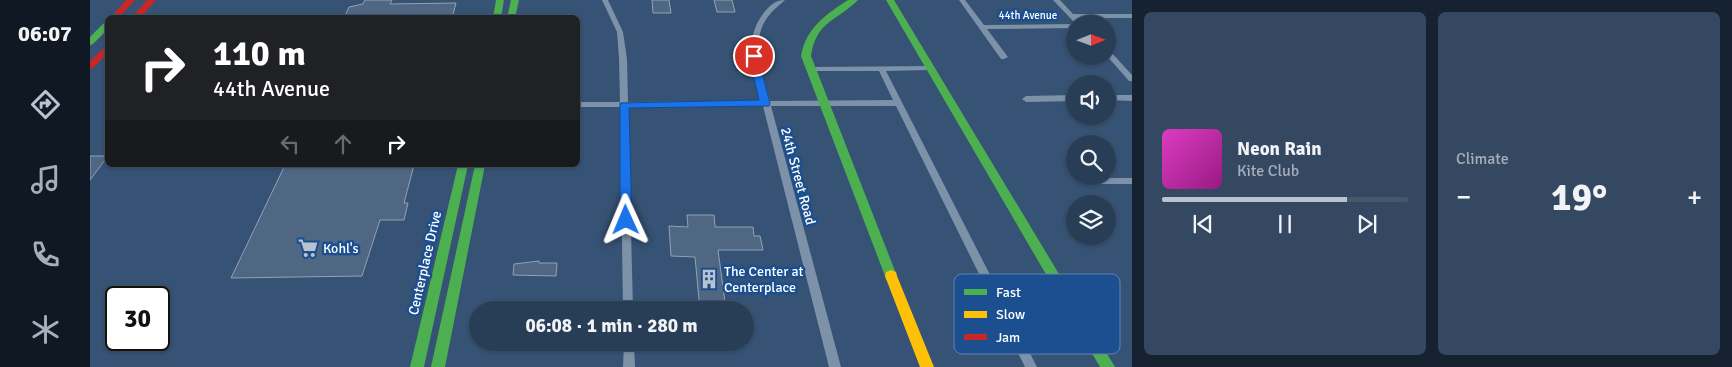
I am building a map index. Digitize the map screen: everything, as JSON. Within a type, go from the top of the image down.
[{"type":"main road","points":[[117,15],[131,0]]},
{"type":"main road","points":[[138,15],[152,0]]},
{"type":"main road","points":[[498,15],[500,0]]},
{"type":"main road","points":[[512,15],[515,0]]},
{"type":"main road","points":[[854,0],[820,22],[810,34],[806,51],[811,69],[926,367]]},
{"type":"main road","points":[[890,0],[1053,274]]},
{"type":"main road","points":[[90,42],[105,27]]},
{"type":"main road","points":[[90,66],[105,50]]},
{"type":"main road","name":"Centerplace Drive","points":[[417,367],[463,167]]},
{"type":"main road","points":[[438,367],[480,167]]},
{"type":"main road","points":[[1100,354],[1108,367]]},
{"type":"street","points":[[605,0],[620,32],[624,105],[628,301]]},
{"type":"street","name":"24th Street Road","points":[[782,0],[766,12],[758,25],[754,40],[754,56],[835,367]]},
{"type":"street","points":[[962,0],[1004,56]]},
{"type":"street","points":[[1056,0],[1071,15]]},
{"type":"street","name":"44th Avenue","points":[[1116,16],[1132,16]]},
{"type":"street","name":"44th Avenue","points":[[982,27],[1066,26]]},
{"type":"street","points":[[1116,62],[1132,79]]},
{"type":"street","points":[[881,68],[984,274]]},
{"type":"street","points":[[811,69],[930,68]]},
{"type":"street","points":[[1026,99],[1066,98]]},
{"type":"street","points":[[1116,98],[1132,98]]},
{"type":"street","points":[[580,106],[898,102]]},
{"type":"street","points":[[1116,180],[1132,180]]},
{"type":"street","points":[[629,351],[629,367]]},
{"type":"street","points":[[1024,354],[1031,367]]},
{"type":"building","points":[[365,0],[392,0],[390,4],[456,3],[453,15],[345,15],[349,7],[363,4]]},
{"type":"building","points":[[652,0],[669,0],[671,13],[653,13]]},
{"type":"building","points":[[714,0],[732,0],[735,12],[717,12]]},
{"type":"building","points":[[90,156],[105,156],[105,160],[90,180]]},
{"type":"building","name":"Kohl's","points":[[284,167],[413,167],[404,203],[408,203],[404,220],[380,220],[362,276],[231,278]]},
{"type":"building","name":"The Center at Centerplace","points":[[687,215],[714,215],[715,227],[753,227],[754,236],[760,236],[763,250],[718,250],[725,301],[699,301],[695,257],[671,256],[669,226],[688,227]]},
{"type":"building","points":[[539,261],[539,263],[557,263],[556,276],[513,275],[514,264]]},
{"type":"traffic: fast","points":[[498,15],[500,0]]},
{"type":"traffic: fast","points":[[512,15],[515,0]]},
{"type":"traffic: fast","points":[[854,0],[822,22],[811,37],[806,56],[891,276]]},
{"type":"traffic: fast","points":[[890,0],[1053,274]]},
{"type":"traffic: fast","points":[[90,42],[105,27]]},
{"type":"traffic: fast","points":[[417,367],[463,167]]},
{"type":"traffic: fast","points":[[438,367],[480,167]]},
{"type":"traffic: fast","points":[[1100,354],[1108,367]]},
{"type":"traffic: slow","points":[[891,276],[927,367]]},
{"type":"traffic: jam","points":[[117,15],[131,0]]},
{"type":"traffic: jam","points":[[138,15],[152,0]]},
{"type":"traffic: jam","points":[[90,66],[105,50]]},
{"type":"place","name":"Kohl's","points":[[308,248]]},
{"type":"place","name":"The Center at Centerplace","points":[[709,279]]},
{"type":"route","points":[[626,220],[624,105],[765,104],[754,56]]}]
